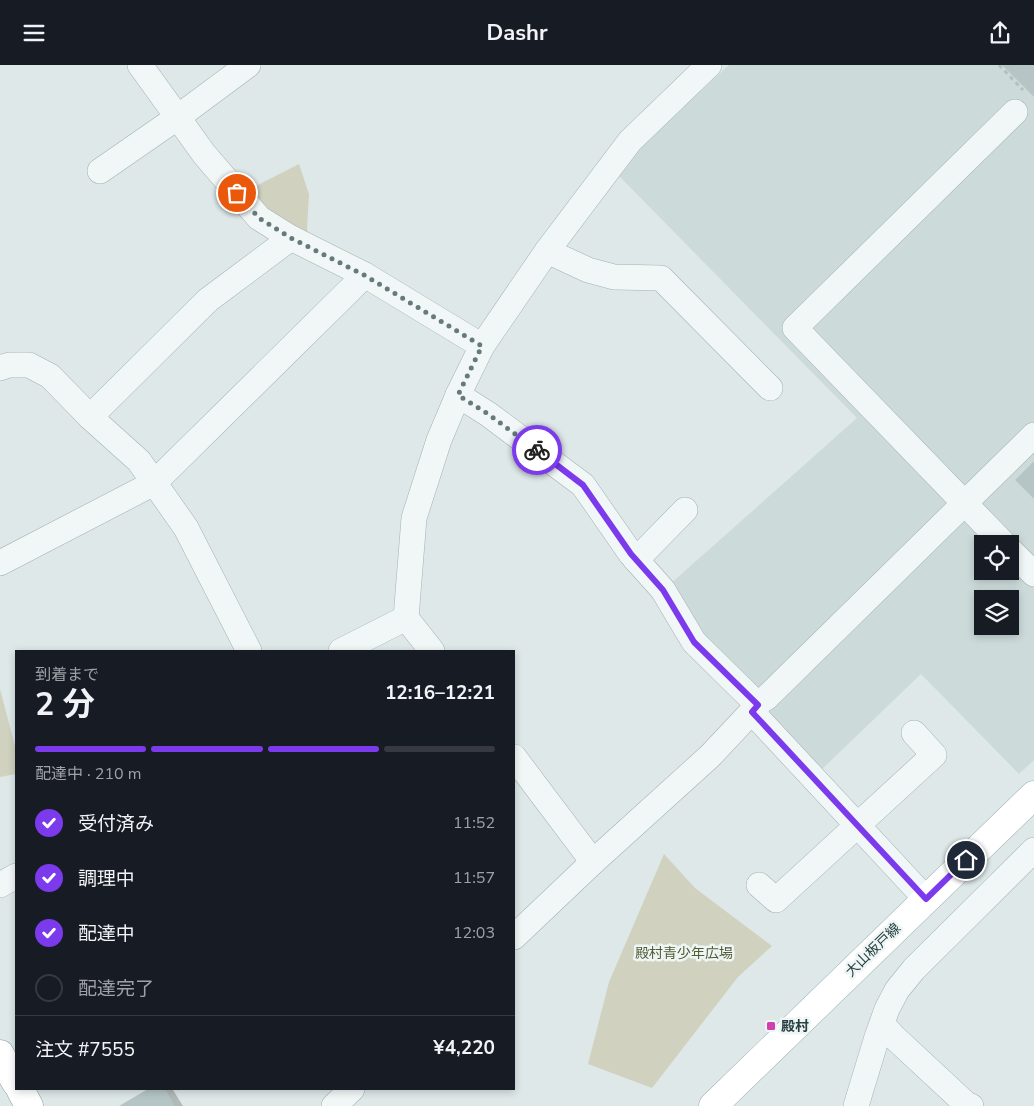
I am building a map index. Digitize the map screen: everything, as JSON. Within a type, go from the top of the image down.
[{"type":"main road","name":"大山板戸線","points":[[713,1106],[1034,795]]},
{"type":"main road","points":[[0,1054],[15,1081]]},
{"type":"main road","points":[[21,1090],[30,1106]]},
{"type":"street","points":[[140,65],[204,154],[259,218],[291,238],[364,275],[482,346]]},
{"type":"street","points":[[100,171],[178,117],[248,65]]},
{"type":"street","points":[[431,650],[406,617],[414,518],[440,440],[458,395],[482,346],[547,251],[630,141],[709,65]]},
{"type":"street","points":[[995,535],[795,328],[1021,103]]},
{"type":"street","points":[[90,417],[208,301],[291,238]]},
{"type":"street","points":[[547,251],[588,270],[614,277],[661,278],[770,388]]},
{"type":"street","points":[[0,563],[154,483],[364,275]]},
{"type":"street","points":[[0,368],[9,365],[29,365],[50,376],[90,417],[138,461],[186,528],[248,650]]},
{"type":"street","points":[[458,395],[488,414],[583,485],[631,554],[663,590],[694,642],[759,705],[858,826],[926,899]]},
{"type":"street","points":[[515,936],[710,756],[759,705],[1034,435]]},
{"type":"street","points":[[636,560],[685,510]]},
{"type":"street","points":[[1019,559],[1034,574]]},
{"type":"street","points":[[343,650],[406,617]]},
{"type":"street","points":[[774,898],[858,826],[941,762],[914,733]]},
{"type":"street","points":[[515,758],[593,862]]},
{"type":"street","points":[[856,1106],[877,1037],[887,1009],[897,990],[914,969],[1034,850]]},
{"type":"street","points":[[0,885],[15,877]]},
{"type":"street","points":[[882,1024],[966,1104],[971,1106]]},
{"type":"street","points":[[334,1106],[351,1090]]},
{"type":"path","points":[[999,65],[1021,103]]},
{"type":"shaded area","points":[[729,65],[1034,65],[1034,760],[1019,774],[921,674],[819,772],[701,640],[668,586],[857,418],[619,176],[647,140]]},
{"type":"green space","points":[[299,164],[309,194],[307,229],[309,238],[266,209],[248,190]]},
{"type":"green space","points":[[0,689],[15,746],[15,774],[0,777]]},
{"type":"green space","name":"殿村青少年広場","points":[[664,854],[695,888],[772,946],[738,977],[652,1088],[588,1064],[609,982]]},
{"type":"building","points":[[1002,65],[1034,65],[1034,97]]},
{"type":"building","points":[[1034,461],[1034,499],[1015,480]]},
{"type":"building","points":[[146,1090],[166,1090],[175,1106],[119,1106]]},
{"type":"way so far","points":[[237,193],[259,218],[291,238],[364,275],[482,346],[458,395],[488,414],[537,450]]},
{"type":"place","name":"殿村","points":[[771,1026]]},
{"type":"route","points":[[537,450],[583,485],[631,554],[663,590],[694,642],[758,705],[752,712],[926,899],[966,860]]}]
